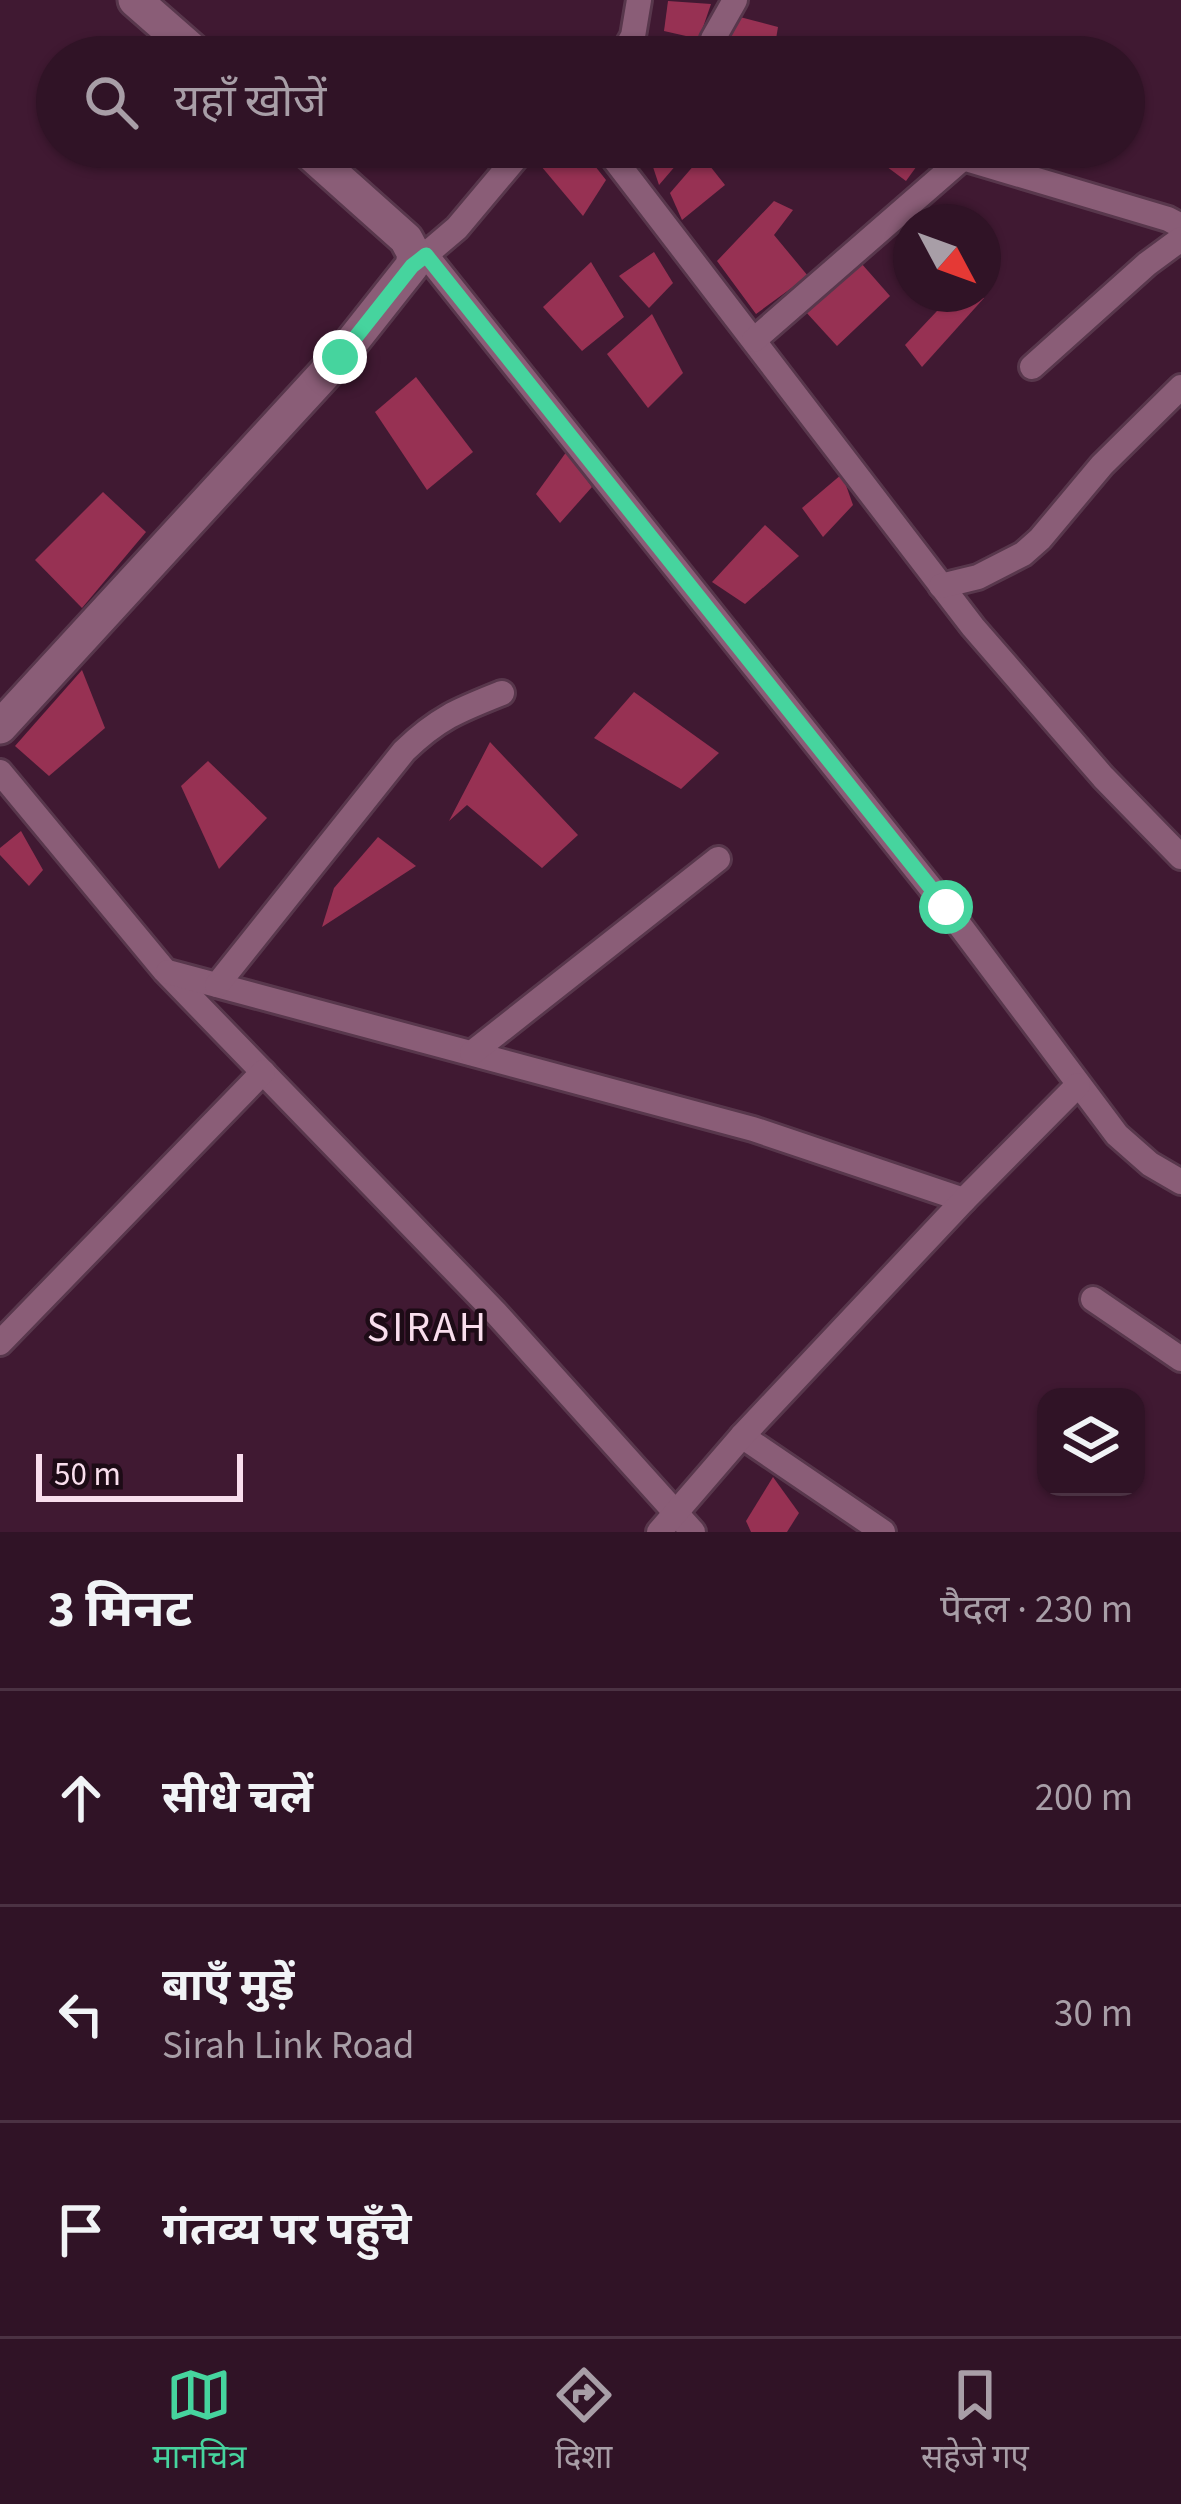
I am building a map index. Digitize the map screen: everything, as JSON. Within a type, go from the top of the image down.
[{"type":"street","points":[[135,0],[176,36]]},
{"type":"street","points":[[632,36],[638,0]]},
{"type":"street","points":[[715,36],[735,0]]},
{"type":"street","points":[[327,168],[406,239],[946,907],[1117,1136],[1181,1182]]},
{"type":"street","points":[[0,728],[340,357],[419,260],[457,228],[507,168]]},
{"type":"street","points":[[621,168],[973,627],[1103,777],[1181,857]]},
{"type":"street","points":[[754,340],[952,168]]},
{"type":"street","points":[[997,168],[1181,226]]},
{"type":"street","points":[[1032,368],[1181,239]]},
{"type":"street","points":[[941,586],[977,577],[1023,554],[1118,448],[1181,387]]},
{"type":"street","points":[[217,985],[404,751],[450,713],[502,693]]},
{"type":"street","points":[[0,772],[165,971],[495,1312],[676,1526],[742,1436],[1078,1085]]},
{"type":"street","points":[[472,1053],[718,859]]},
{"type":"street","points":[[165,971],[753,1129],[964,1200]]},
{"type":"street","points":[[0,1343],[263,1072]]},
{"type":"street","points":[[1093,1298],[1181,1359]]},
{"type":"street","points":[[742,1436],[883,1532]]},
{"type":"building","points":[[668,1],[711,4],[700,36],[664,31]]},
{"type":"building","points":[[736,16],[778,27],[776,36],[730,36]]},
{"type":"building","points":[[543,168],[597,168],[606,180],[583,216]]},
{"type":"building","points":[[653,168],[674,168],[659,185]]},
{"type":"building","points":[[692,168],[712,168],[725,185],[682,220],[670,193]]},
{"type":"building","points":[[888,168],[915,168],[906,181]]},
{"type":"building","points":[[774,201],[793,210],[774,235],[808,276],[756,314],[717,261]]},
{"type":"building","points":[[654,252],[673,283],[649,308],[619,276]]},
{"type":"building","points":[[591,262],[624,317],[582,351],[543,307]]},
{"type":"building","points":[[861,263],[890,296],[837,346],[805,311]]},
{"type":"building","points":[[936,312],[971,312],[922,367],[905,345]]},
{"type":"building","points":[[652,314],[683,373],[648,408],[607,354]]},
{"type":"building","points":[[416,377],[473,452],[427,490],[375,412]]},
{"type":"building","points":[[567,451],[592,487],[560,523],[536,494]]},
{"type":"building","points":[[842,474],[853,505],[823,537],[802,508]]},
{"type":"building","points":[[103,492],[146,532],[82,608],[35,560]]},
{"type":"building","points":[[765,525],[799,556],[745,604],[712,582]]},
{"type":"building","points":[[82,670],[105,728],[49,776],[15,746]]},
{"type":"building","points":[[634,692],[719,753],[681,789],[594,738]]},
{"type":"building","points":[[490,742],[578,835],[542,868],[467,805],[449,821]]},
{"type":"building","points":[[208,761],[267,818],[219,869],[181,786]]},
{"type":"building","points":[[21,831],[43,870],[29,886],[0,855],[0,848]]},
{"type":"building","points":[[378,837],[416,866],[322,927],[334,888]]},
{"type":"building","points":[[773,1477],[799,1513],[787,1532],[751,1532],[746,1521]]},
{"type":"district","name":"SIRAH","points":[[428,1326]]},
{"type":"route","points":[[340,357],[412,266],[426,255],[946,907]]}]
